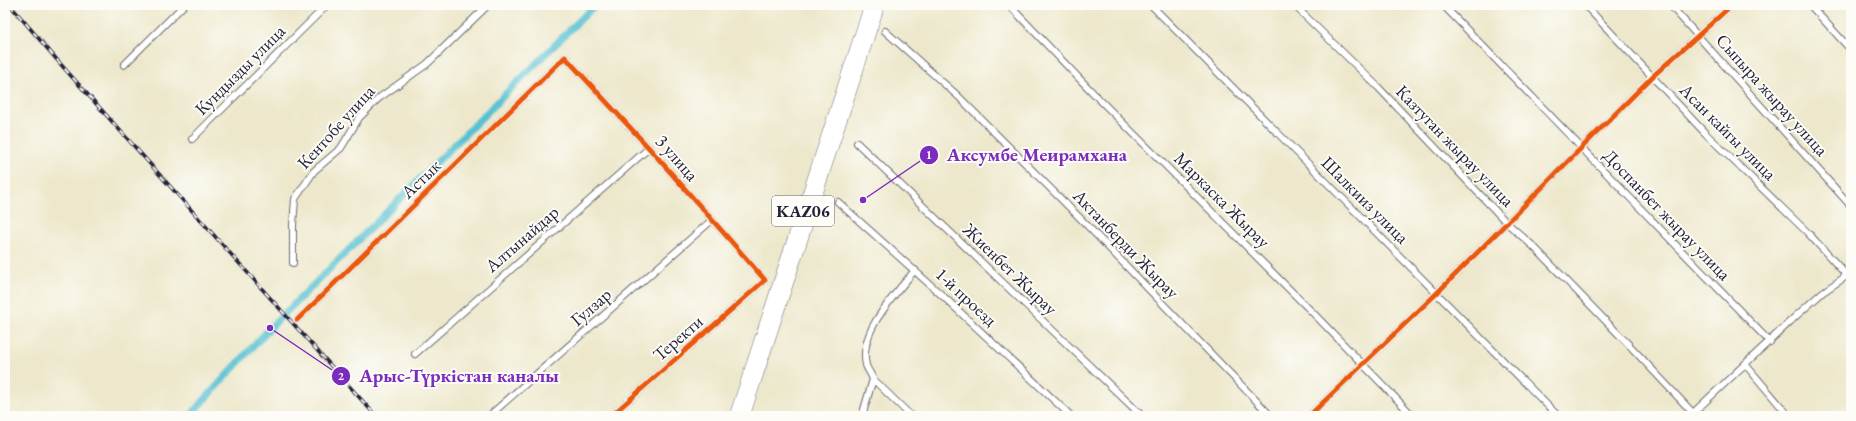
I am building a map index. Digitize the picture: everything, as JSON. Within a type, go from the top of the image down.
[{"type":"highway","name":"KАZ06","points":[[735,416],[870,5]]},
{"type":"highway","name":"KАZ06","points":[[744,416],[879,5]]},
{"type":"street","points":[[124,65],[184,5]]},
{"type":"street","name":"Кундызды улица","points":[[192,139],[327,5]]},
{"type":"street","name":"Кентобе улица","points":[[293,263],[295,199],[314,171],[341,148],[359,118],[379,98],[427,64],[488,5]]},
{"type":"street","name":"Маркаска Жырау","points":[[1009,5],[1096,96],[1413,416]]},
{"type":"street","name":"Шалкииз улица","points":[[1151,5],[1558,416]]},
{"type":"street","name":"Казтуган жырау улица","points":[[1294,5],[1377,86],[1507,223],[1534,247],[1691,415]]},
{"type":"street","name":"Доспанбет жырау улица","points":[[1443,5],[1770,342]]},
{"type":"street","name":"Асан кайгы улица","points":[[1585,5],[1706,134],[1850,276]]},
{"type":"street","name":"Сыпыра жырау улица","points":[[1670,5],[1698,34],[1851,206]]},
{"type":"street","points":[[1309,416],[1364,365],[1436,294],[1653,76],[1732,5]]},
{"type":"street","points":[[1810,5],[1851,50]]},
{"type":"street","name":"Актанберди Жырау","points":[[885,31],[958,96],[1079,217],[1271,416]]},
{"type":"street","name":"3 улица","points":[[565,57],[649,148],[765,280]]},
{"type":"street","name":"Астык","points":[[297,320],[565,57]]},
{"type":"street","name":"Жиенбет Жырау","points":[[857,143],[1142,416]]},
{"type":"street","name":"Алтынайдар","points":[[415,354],[649,148]]},
{"type":"street","name":"1-й проезд","points":[[838,202],[915,270],[1071,416]]},
{"type":"street","name":"Гулзар","points":[[489,416],[712,220]]},
{"type":"street","points":[[911,416],[873,379],[866,365],[865,356],[874,321],[915,270]]},
{"type":"street","points":[[1691,415],[1823,292],[1850,276]]},
{"type":"street","name":"Теректи","points":[[611,416],[765,280]]},
{"type":"street","points":[[1746,364],[1789,416]]},
{"type":"street","points":[[862,416],[873,379]]},
{"type":"waterway","points":[[191,416],[270,328],[595,5]]},
{"type":"railway","points":[[10,5],[64,68],[376,416]]},
{"type":"cycle path","points":[[1309,416],[1436,294],[1653,76],[1732,5]]},
{"type":"cycle path","points":[[297,320],[565,57],[649,148],[765,280],[611,416]]},
{"type":"place","name":"Аксумбе Меирамхана","points":[[863,200]]},
{"type":"place","name":"Арыс-Түркістан каналы","points":[[270,328]]}]
